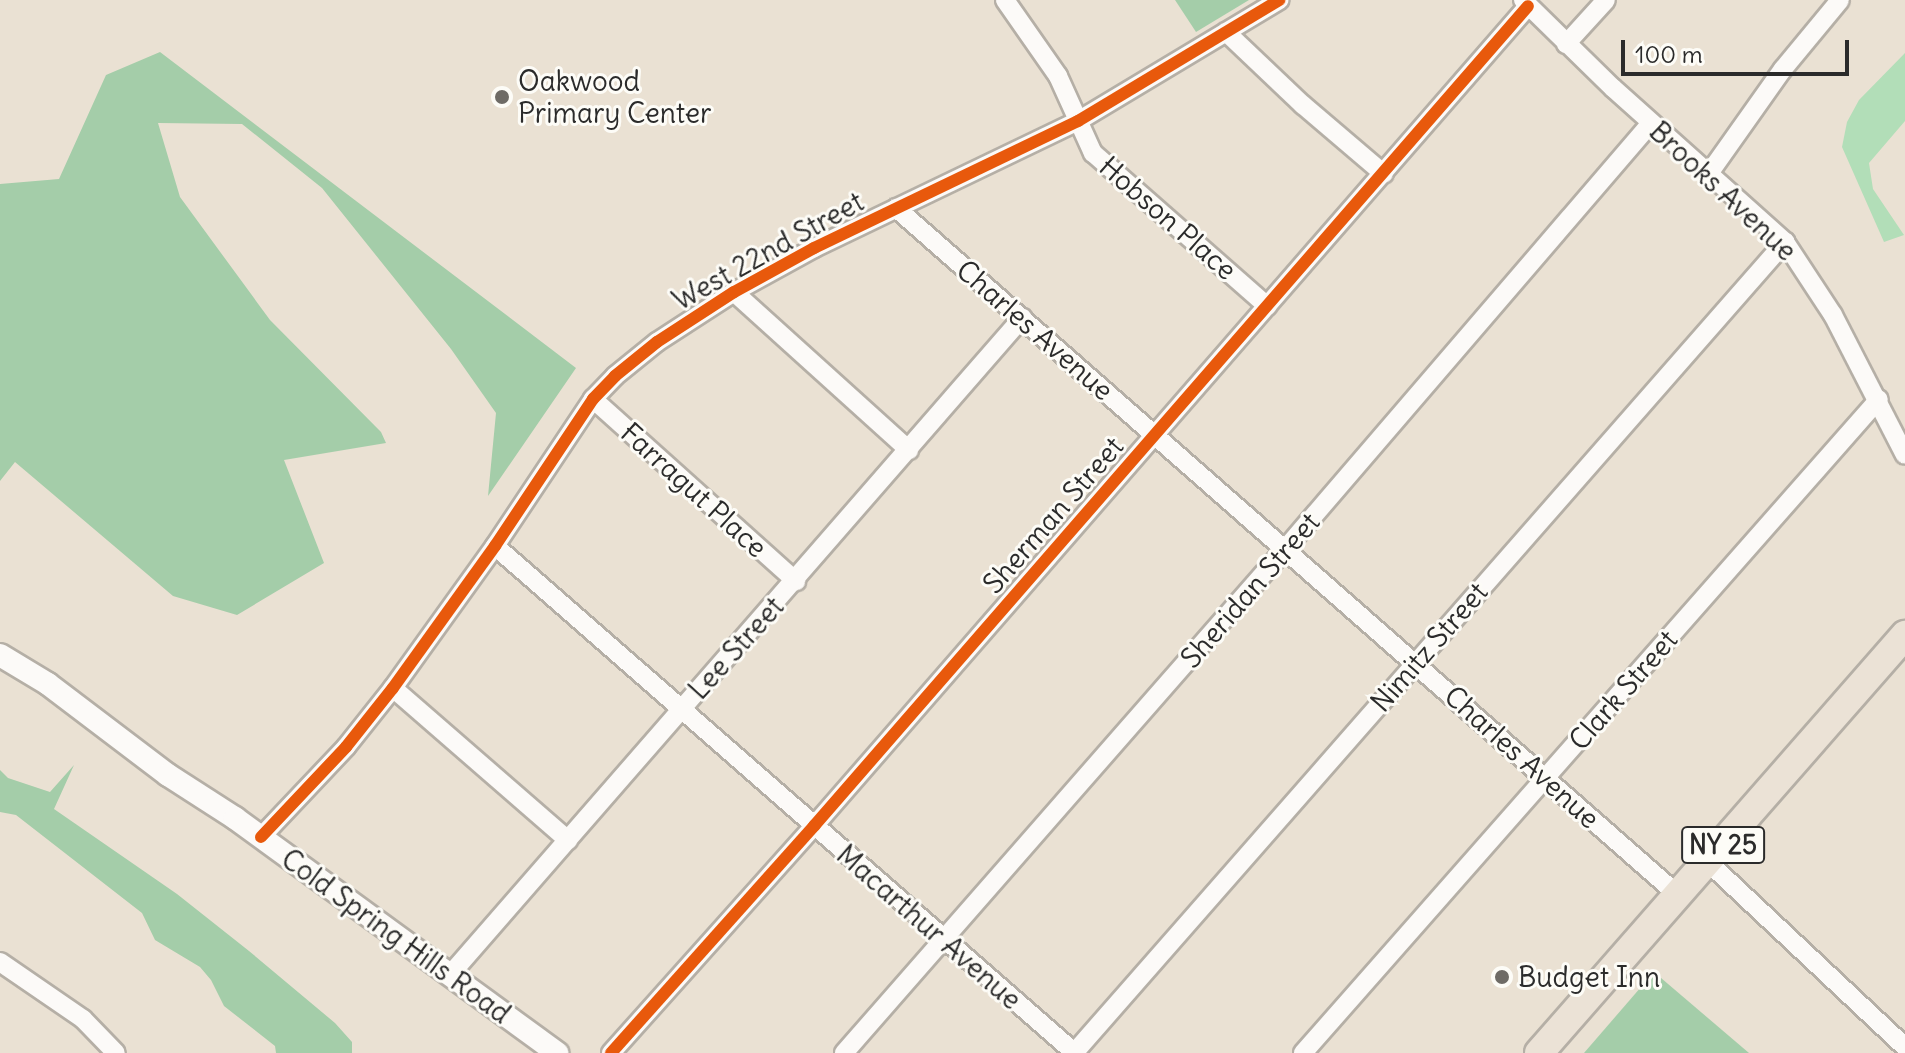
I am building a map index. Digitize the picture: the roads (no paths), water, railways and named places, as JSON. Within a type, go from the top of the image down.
[{"type":"main road","name":"NY 25","points":[[1539,1053],[1905,635]]},
{"type":"street","name":"Hobson Place","points":[[1005,0],[1046,57],[1093,153],[1267,306]]},
{"type":"street","name":"West 22nd Street","points":[[261,837],[346,747],[393,688],[495,546],[593,399],[657,342],[734,292],[896,208],[1078,121],[1279,0]]},
{"type":"street","points":[[1566,44],[1606,0]]},
{"type":"street","points":[[1710,172],[1783,69],[1840,0]]},
{"type":"street","name":"Brooks Avenue","points":[[1526,3],[1651,123],[1710,172],[1785,242],[1833,315],[1879,399],[1905,455]]},
{"type":"street","name":"Sherman Street","points":[[611,1053],[814,826],[1384,174],[1526,3]]},
{"type":"street","points":[[1226,32],[1303,105],[1384,174]]},
{"type":"street","name":"Sheridan Street","points":[[844,1053],[1286,548],[1651,123]]},
{"type":"street","name":"Charles Avenue","points":[[896,208],[1678,895]]},
{"type":"street","name":"Nimitz Street","points":[[1074,1053],[1785,242]]},
{"type":"street","points":[[734,292],[909,450]]},
{"type":"street","name":"Lee Street","points":[[449,976],[1022,318]]},
{"type":"street","name":"Farragut Place","points":[[593,399],[796,581]]},
{"type":"street","name":"Clark Street","points":[[1303,1053],[1879,399]]},
{"type":"street","name":"Macarthur Avenue","points":[[495,546],[1074,1053]]},
{"type":"street","name":"Cold Spring Hills Road","points":[[0,655],[48,684],[168,775],[261,837],[557,1053]]},
{"type":"street","points":[[393,688],[568,840]]},
{"type":"street","points":[[1708,862],[1905,1047]]},
{"type":"street","points":[[0,962],[83,1019],[116,1053]]},
{"type":"place","name":"Oakwood Primary Center","points":[[502,97]]},
{"type":"place","name":"Budget Inn","points":[[1502,977]]}]
